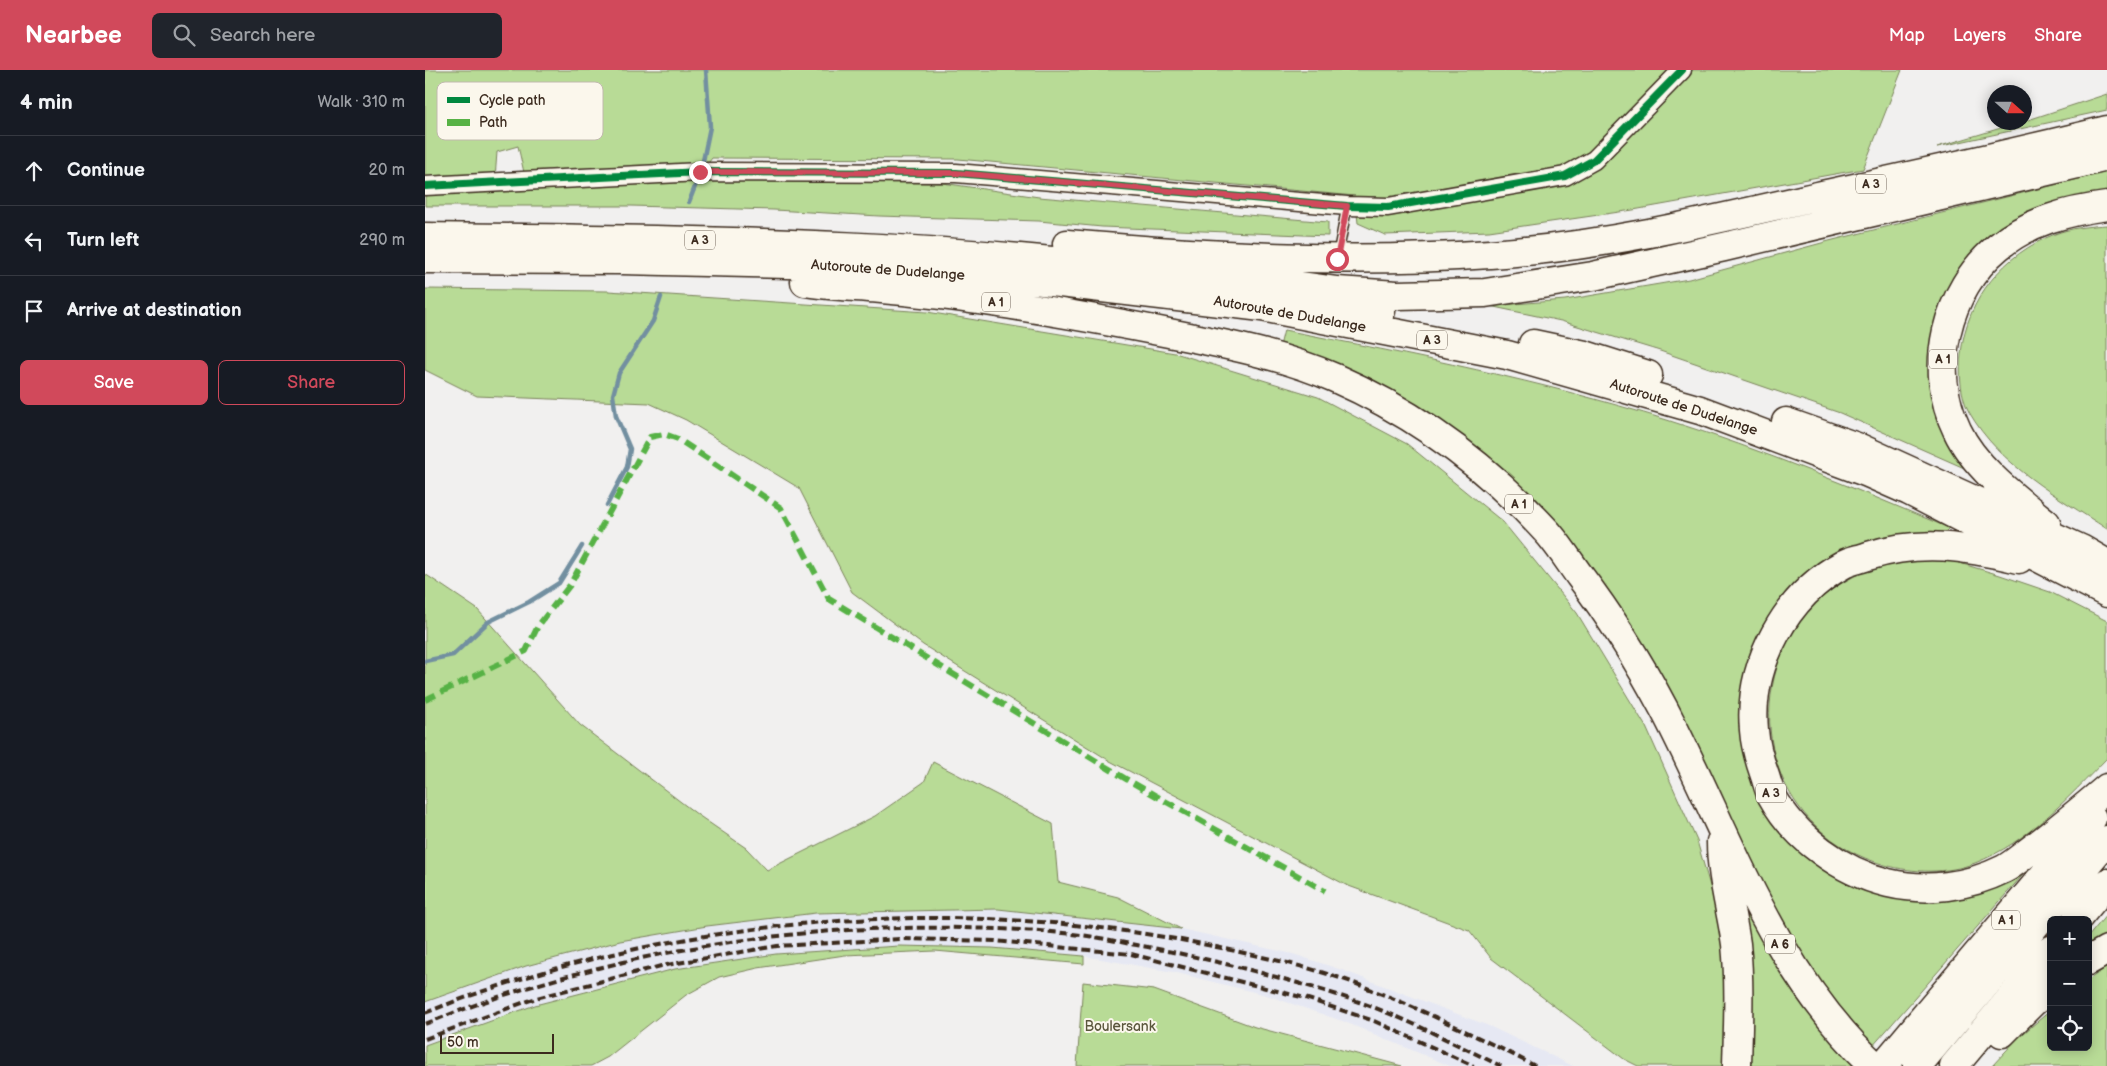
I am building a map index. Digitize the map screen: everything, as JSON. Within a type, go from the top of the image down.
[{"type":"highway","name":"A 3","points":[[975,254],[1023,240],[1197,255],[1337,259],[1491,254],[1635,236],[2107,130]]},
{"type":"highway","name":"A 3","points":[[1160,273],[1237,277],[1337,290],[1397,295],[1485,293],[1612,272],[2107,157]]},
{"type":"highway","name":"A 1","points":[[2081,549],[2017,500],[1967,448],[1956,430],[1950,412],[1942,368],[1943,350],[1950,317],[1965,285],[1998,246],[2026,229],[2055,216],[2107,206]]},
{"type":"highway","name":"Autoroute de Dudelange","points":[[425,237],[742,241],[975,254],[1160,273],[1335,301],[1585,355],[1723,399],[1860,448],[2081,549],[2107,564]]},
{"type":"highway","name":"Autoroute de Dudelange","points":[[425,259],[621,260],[897,270],[1026,279],[1263,306],[1507,355],[1700,410],[1859,469],[1909,491],[2107,593]]},
{"type":"highway","name":"A 1","points":[[762,264],[808,283],[891,290],[1037,308],[1229,345],[1290,362],[1334,377],[1408,416],[1459,450],[1507,491],[1551,536],[1595,597],[1633,654],[1664,709],[1721,826],[1721,867],[1730,904],[1738,974],[1737,1066]]},
{"type":"highway","name":"A 3","points":[[2064,570],[1979,550],[1937,546],[1909,546],[1845,564],[1816,583],[1790,610],[1768,645],[1756,687],[1754,730],[1761,765],[1772,795],[1789,820],[1831,858],[1855,872],[1901,886],[1929,888],[1959,885],[2004,869],[2066,824],[2107,788]]},
{"type":"highway","name":"A 1","points":[[1916,1054],[2107,800]]},
{"type":"highway","name":"A 6","points":[[1721,826],[1748,884],[1803,980],[1832,1021],[1875,1066]]},
{"type":"highway","name":"A 1","points":[[1883,1066],[1916,1054],[2107,840]]},
{"type":"highway","points":[[2079,916],[2107,883]]},
{"type":"highway","points":[[2092,959],[2107,950]]},
{"type":"highway","points":[[1955,1066],[2047,955]]},
{"type":"highway","points":[[1955,1066],[1994,1041],[2033,1002],[2047,992]]},
{"type":"street","points":[[425,186],[700,172],[956,173],[1347,206],[1388,207],[1565,176],[1594,160],[1682,70]]},
{"type":"lane","points":[[1337,259],[1347,206]]},
{"type":"shaded area","points":[[998,909],[1181,929],[1293,954],[1342,970],[1489,1026],[1573,1066],[1450,1066],[1345,1022],[1266,995],[1173,972],[1084,956],[992,948],[899,946],[776,954],[675,969],[535,1005],[425,1045],[425,1002],[526,966],[621,941],[707,926],[816,913]]},
{"type":"green space","points":[[425,70],[1902,70],[1863,169],[1633,210],[1489,231],[1385,235],[1358,223],[1355,196],[958,159],[712,158],[706,166],[525,177],[518,146],[497,152],[495,179],[425,180]]},
{"type":"green space","points":[[2107,94],[2107,110],[2032,126],[2032,119]]},
{"type":"green space","points":[[1994,130],[2015,130],[1937,147]]},
{"type":"green space","points":[[2107,172],[2107,193],[2019,218],[1986,239],[1960,267],[1942,300],[1931,337],[1929,383],[1935,408],[1971,471],[1840,413],[1660,351],[1561,321],[1489,306],[1565,300],[1689,279],[1829,241]]},
{"type":"green space","points":[[687,181],[942,183],[1039,197],[1328,222],[1328,236],[1102,227],[1039,221],[879,216],[774,210],[631,206],[425,206],[425,189]]},
{"type":"green space","points":[[2107,225],[2107,529],[2050,492],[2013,464],[1997,448],[1982,431],[1966,406],[1962,391],[1960,368],[1965,333],[1971,314],[1991,280],[2004,266],[2020,253],[2055,234],[2074,229]]},
{"type":"green space","points":[[425,289],[608,291],[927,312],[1175,353],[1318,397],[1407,444],[1503,522],[1577,613],[1646,727],[1697,841],[1721,924],[1725,965],[1727,1066],[1638,1066],[1624,1059],[1491,958],[1469,930],[1346,885],[1110,761],[923,645],[852,592],[799,488],[686,420],[649,403],[477,396],[425,370]]},
{"type":"green space","points":[[1284,330],[1429,359],[1620,406],[1774,457],[1949,528],[1943,534],[1914,533],[1872,541],[1781,604],[1749,766],[1852,883],[2028,869],[1871,1048],[1834,1007],[1521,491],[1280,346]]},
{"type":"green space","points":[[1918,559],[1949,560],[2000,575],[2050,592],[2107,621],[2107,758],[2046,818],[2012,844],[1975,863],[1942,871],[1907,870],[1885,865],[1848,850],[1817,827],[1794,799],[1778,767],[1770,732],[1771,695],[1780,658],[1798,622],[1806,612],[1815,602],[1840,584],[1867,570],[1892,562]]},
{"type":"green space","points":[[425,574],[477,609],[580,725],[698,815],[746,848],[767,870],[875,816],[924,782],[933,762],[1053,824],[1058,882],[1118,897],[1181,929],[998,909],[816,913],[707,926],[620,941],[526,966],[425,1002]]},
{"type":"green space","points":[[1745,905],[1780,970],[1810,1015],[1856,1066],[1747,1066],[1740,907]]},
{"type":"green space","points":[[2107,914],[2107,941],[2092,944],[2092,932]]},
{"type":"green space","points":[[899,946],[992,948],[1084,956],[1084,964],[935,951],[845,955],[758,968],[719,977],[686,995],[608,1057],[591,1066],[425,1066],[425,1045],[535,1005],[675,969],[776,954]]},
{"type":"green space","points":[[2107,967],[2107,1066],[1992,1066],[2018,1038],[2047,1013],[2047,1051],[2092,1051],[2092,977]]},
{"type":"green space","name":"Boulersank","points":[[1083,982],[1154,990],[1255,1027],[1402,1066],[1077,1066]]},
{"type":"waterway","points":[[703,161],[710,127],[706,70]]},
{"type":"waterway","points":[[689,202],[698,179]]},
{"type":"waterway","points":[[607,505],[627,467],[630,449],[616,416],[613,395],[619,373],[653,321],[661,297]]},
{"type":"waterway","points":[[425,661],[453,655],[488,622],[529,602],[559,583],[582,546]]},
{"type":"railway","points":[[425,1013],[518,980],[614,954],[713,935],[814,923],[915,918],[1015,920],[1115,930],[1212,946],[1307,968],[1344,979],[1406,1004],[1535,1066]]},
{"type":"railway","points":[[425,1024],[489,1000],[554,980],[688,949],[755,939],[823,932],[892,928],[1008,929],[1096,937],[1201,958],[1281,978],[1359,1002],[1395,1016],[1501,1066]]},
{"type":"railway","points":[[425,1039],[536,998],[661,966],[689,961],[777,946],[901,939],[995,941],[1131,954],[1305,998],[1374,1021],[1474,1066]]},
{"type":"marked path","points":[[425,700],[526,651],[538,626],[570,585],[650,437],[664,434],[678,439],[781,508],[829,599],[1126,779],[1325,891]]},
{"type":"cycle path","points":[[425,186],[700,172],[956,173],[1347,206],[1388,207],[1565,176],[1594,160],[1682,70]]},
{"type":"route","points":[[700,172],[956,173],[1347,206],[1337,259]]}]
